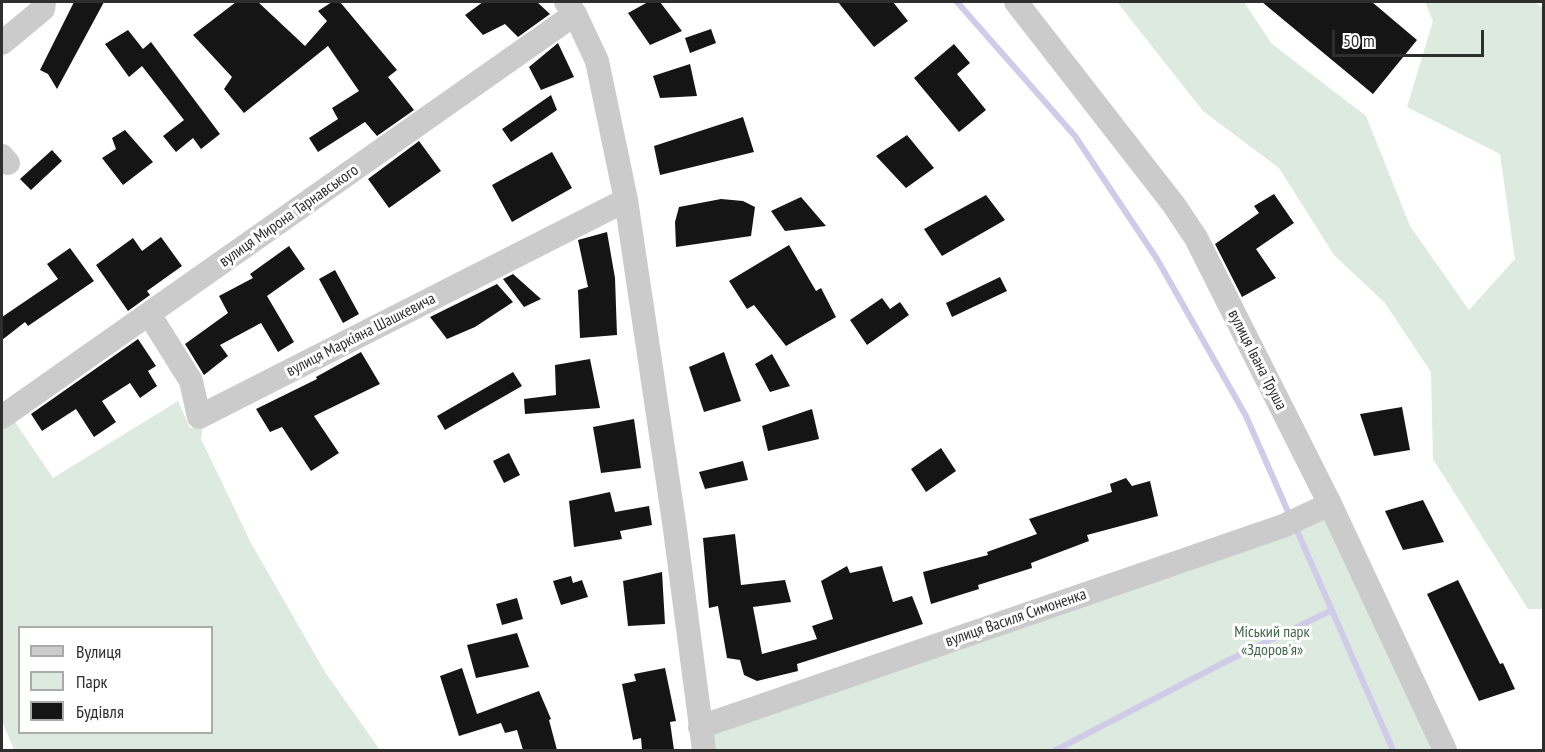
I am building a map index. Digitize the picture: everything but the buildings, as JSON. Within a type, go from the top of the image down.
[{"type":"street","points":[[2,43],[43,9],[44,2]]},
{"type":"street","name":"вулиця Івана Труша","points":[[1016,2],[1174,205],[1196,238],[1330,504],[1445,750]]},
{"type":"street","points":[[571,8],[597,61],[626,200],[674,522],[702,739]]},
{"type":"street","name":"вулиця Мирона Тарнавського","points":[[2,417],[149,314],[571,8]]},
{"type":"street","name":"вулиця Маркіяна Шашкевича","points":[[149,314],[191,381],[200,417],[626,200]]},
{"type":"street","name":"вулиця Василя Симоненка","points":[[702,739],[1293,522],[1330,504]]},
{"type":"green space","points":[[1117,2],[1244,2],[1272,44],[1366,116],[1410,226],[1469,310],[1515,259],[1500,154],[1407,107],[1433,21],[1425,2],[1535,2],[1543,8],[1543,609],[1528,609],[1433,459],[1431,372],[1385,303],[1334,255],[1279,168],[1203,111]]},
{"type":"green space","points":[[178,401],[190,428],[203,425],[201,439],[251,543],[325,672],[380,750],[14,750],[2,721],[2,426],[13,419],[53,478]]},
{"type":"green space","name":"Міський парк «Здоров'я»","points":[[1330,504],[1445,750],[704,750],[700,727]]},
{"type":"waterway","points":[[957,2],[1075,136],[1157,259],[1246,416],[1290,516]]},
{"type":"waterway","points":[[1295,526],[1393,750]]},
{"type":"waterway","points":[[1056,750],[1225,662],[1332,610]]}]
